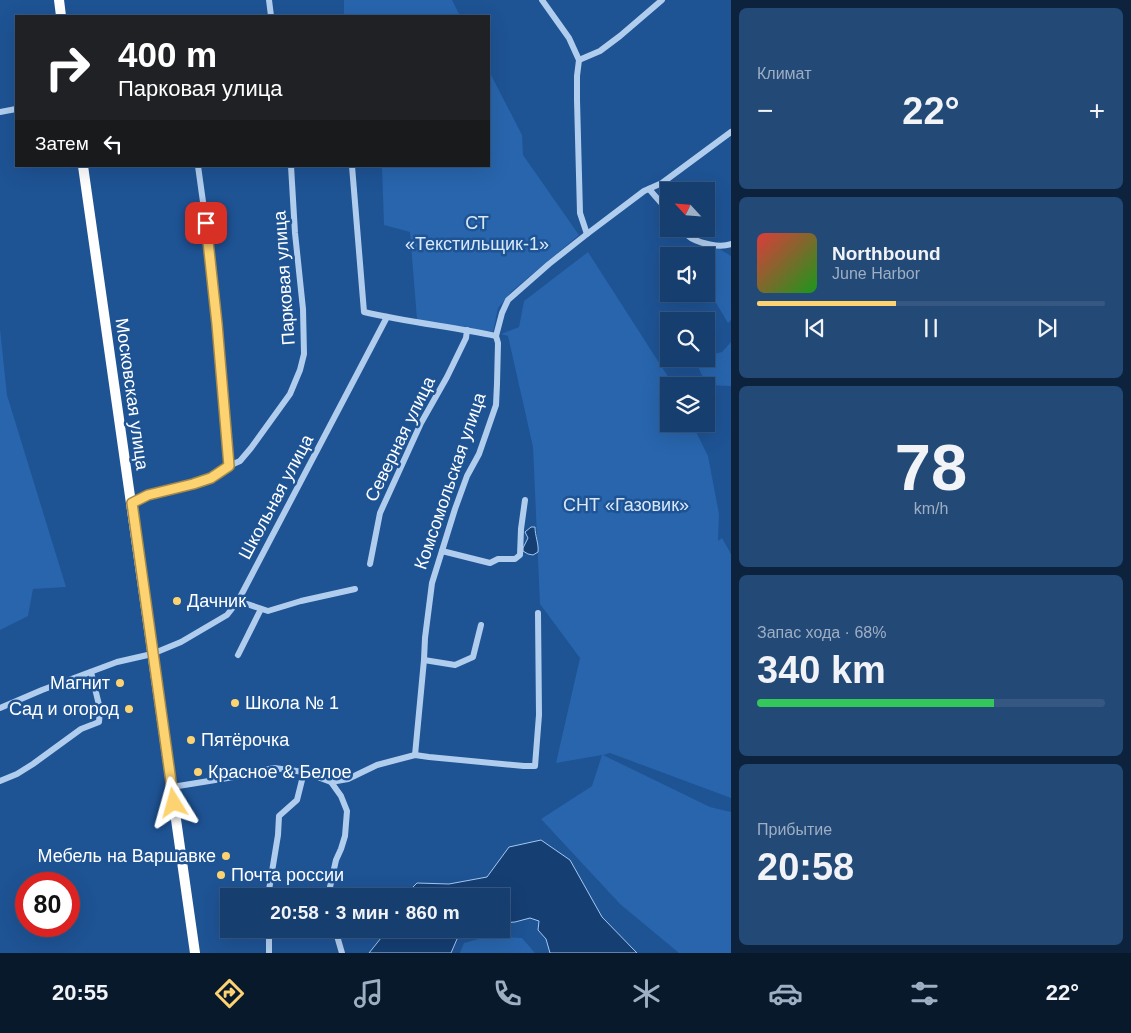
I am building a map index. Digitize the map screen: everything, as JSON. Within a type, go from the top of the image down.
[{"type":"highway","points":[[59,0],[61,15]]},
{"type":"highway","name":"Московская улица","points":[[83,167],[152,654],[162,710],[195,953]]},
{"type":"street","points":[[269,0],[271,15]]},
{"type":"street","points":[[542,0],[569,38],[579,60],[577,100],[580,213],[587,234]]},
{"type":"street","points":[[579,60],[600,51],[662,0]]},
{"type":"street","points":[[0,112],[15,109]]},
{"type":"street","name":"Комсомольская улица","points":[[414,754],[432,583],[455,509],[496,405],[498,343],[496,336],[502,313],[508,300],[587,234],[649,189],[662,183],[731,132]]},
{"type":"street","points":[[198,167],[212,270],[229,466]]},
{"type":"street","name":"Парковая улица","points":[[132,503],[148,495],[211,478],[240,461],[290,394],[300,370],[304,354],[303,309],[295,233],[291,167]]},
{"type":"street","points":[[352,167],[364,312],[496,336]]},
{"type":"street","points":[[649,189],[660,202]]},
{"type":"street","points":[[692,238],[707,244],[725,247],[731,244]]},
{"type":"street","name":"Школьная улица","points":[[0,708],[117,662],[152,654],[181,642],[227,615],[238,601],[387,317]]},
{"type":"street","name":"Северная улица","points":[[370,564],[380,512],[421,423],[466,338],[467,330]]},
{"type":"street","points":[[442,551],[490,563],[498,559],[515,559],[520,555],[525,500]]},
{"type":"street","points":[[238,601],[268,612],[355,589]]},
{"type":"street","points":[[238,655],[261,609]]},
{"type":"street","points":[[172,787],[240,776],[274,768],[304,772],[331,782],[348,779],[378,765],[414,754],[437,758],[534,766],[539,715],[538,613]]},
{"type":"street","points":[[424,660],[455,665],[473,658],[481,625]]},
{"type":"street","points":[[0,781],[17,774],[33,764],[80,729],[99,722],[100,709],[91,672]]},
{"type":"street","points":[[269,888],[278,835],[279,816],[296,800],[304,772]]},
{"type":"street","points":[[330,888],[336,860],[342,849],[345,836],[347,811],[341,796],[331,782]]},
{"type":"street","points":[[268,938],[269,953]]},
{"type":"street","points":[[338,938],[342,953]]},
{"type":"green space","points":[[344,0],[452,0],[460,15],[344,15]]},
{"type":"green space","name":"СТ «Текстильщик-1»","points":[[490,73],[522,135],[523,155],[579,235],[512,291],[498,308],[493,332],[417,320],[410,232],[384,225],[382,167],[490,167]]},
{"type":"green space","points":[[713,245],[731,256],[731,320],[728,323],[715,301],[715,247],[710,247]]},
{"type":"green space","name":"СНТ «Газовик»","points":[[588,252],[660,367],[668,377],[660,377],[660,432],[696,432],[708,456],[719,514],[718,541],[722,538],[731,554],[731,798],[610,753],[603,755],[710,807],[731,812],[731,953],[679,953],[620,904],[541,819],[592,786],[602,755],[556,763],[580,658],[540,604],[533,447],[508,336],[501,334],[519,327],[524,301]]},
{"type":"green space","points":[[0,329],[7,395],[66,587],[33,589],[28,616],[0,630]]},
{"type":"green space","points":[[731,342],[731,386],[715,385],[715,377],[703,377],[698,367],[715,367],[715,354],[722,352]]},
{"type":"green space","points":[[482,938],[522,938],[535,953],[460,953],[464,943]]},
{"type":"shaded area","points":[[531,527],[535,527],[538,546],[538,552],[533,555],[523,551],[528,538],[525,532]]},
{"type":"shaded area","points":[[541,840],[570,860],[602,917],[637,953],[550,953],[546,939],[538,930],[539,921],[530,918],[510,922],[510,888],[412,888],[417,883],[449,884],[487,877],[509,847]]},
{"type":"shaded area","points":[[381,938],[458,938],[451,953],[369,953]]},
{"type":"place","name":"Дачник","points":[[177,601]]},
{"type":"place","name":"Магнит","points":[[120,683]]},
{"type":"place","name":"Школа № 1","points":[[235,703]]},
{"type":"place","name":"Сад и огород","points":[[129,709]]},
{"type":"place","name":"Пятёрочка","points":[[191,740]]},
{"type":"place","name":"Красное & Белое","points":[[198,772]]},
{"type":"place","name":"Мебель на Варшавке","points":[[226,856]]},
{"type":"place","name":"Почта россии","points":[[221,875]]},
{"type":"route","points":[[174,803],[132,503],[148,495],[211,478],[229,466],[206,223]]}]
